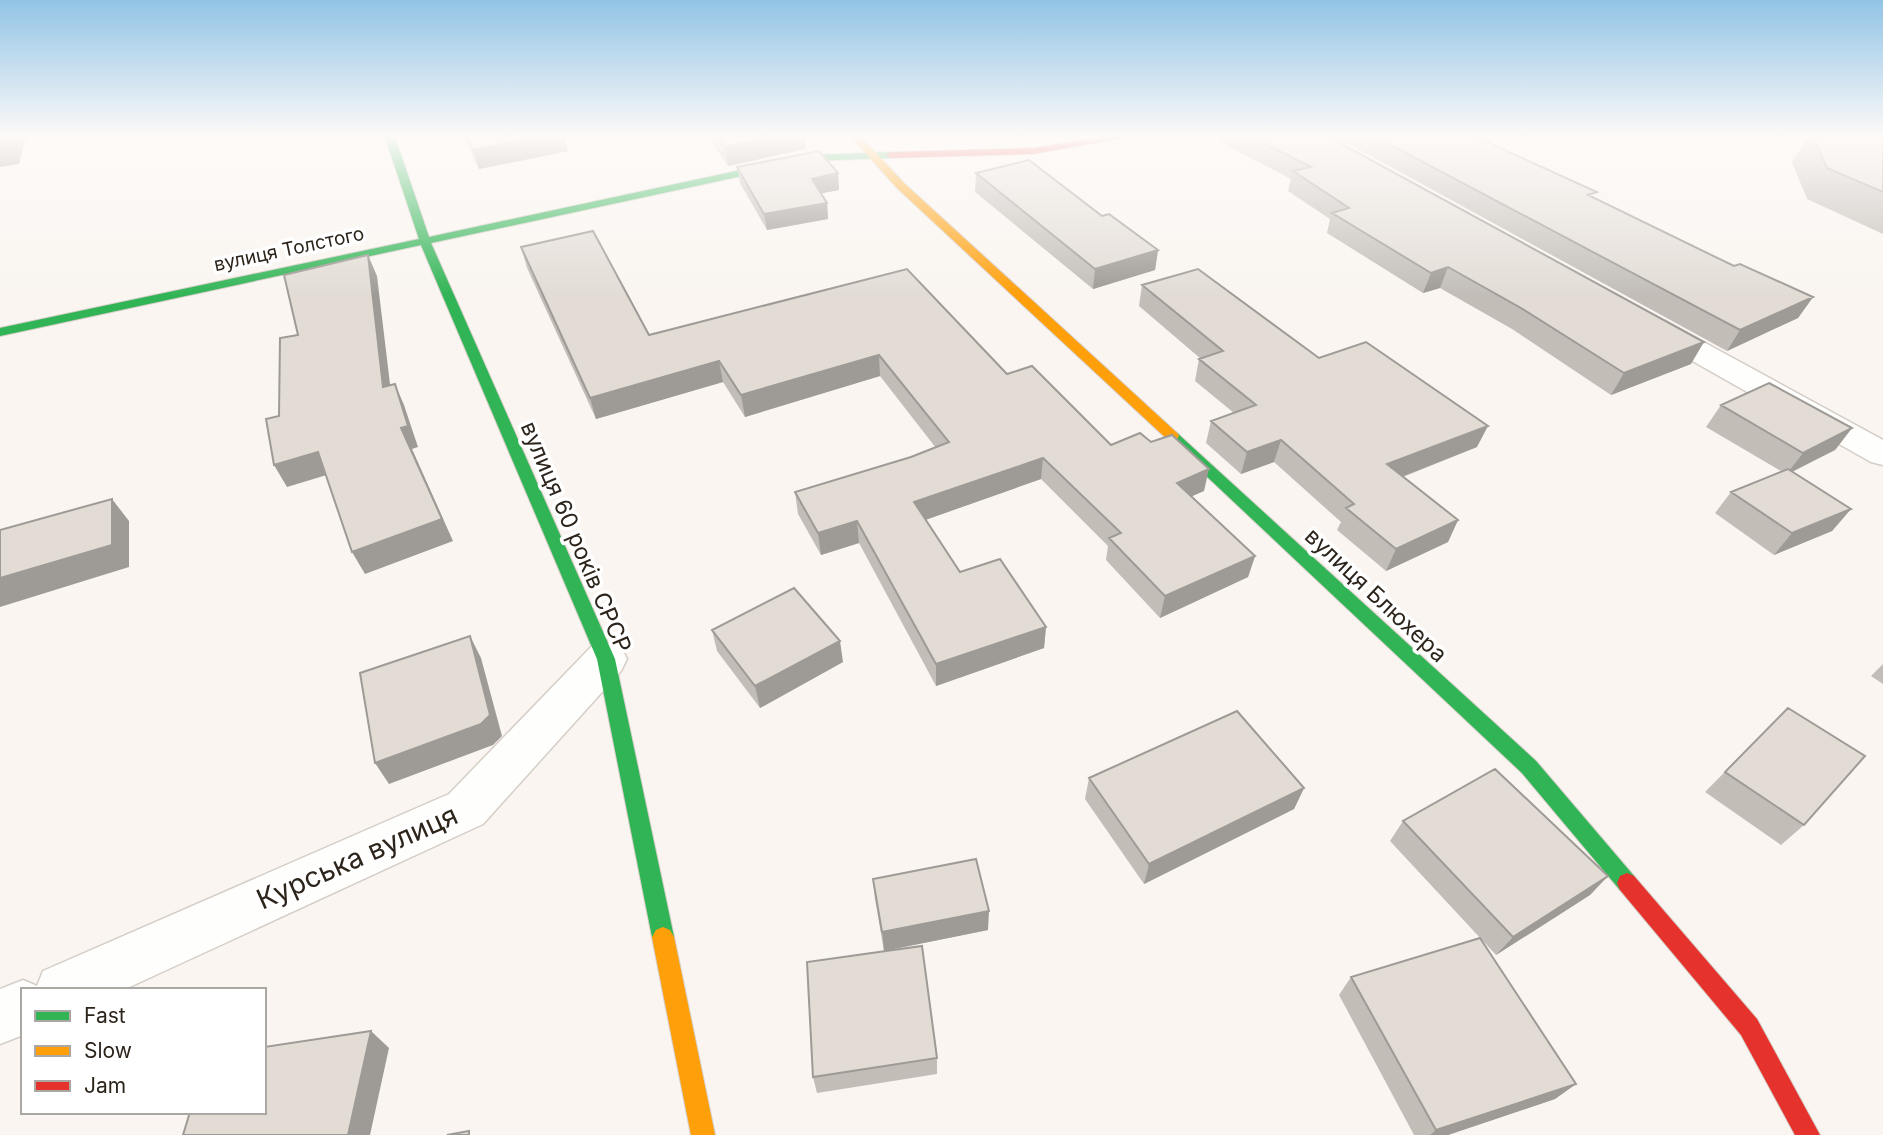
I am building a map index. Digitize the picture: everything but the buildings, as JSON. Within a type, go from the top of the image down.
[{"type":"street","name":"вулиця 60 років СРСР","points":[[408,190],[425,242],[606,659],[703,1135]]},
{"type":"street","name":"вулиця Толстого","points":[[0,332],[664,190]]},
{"type":"street","name":"вулиця Блюхера","points":[[907,190],[1529,767],[1749,1027],[1808,1135]]},
{"type":"street","points":[[1628,313],[1883,454]]},
{"type":"street","name":"Курська вулиця","points":[[66,988],[466,809],[606,659]]},
{"type":"street","points":[[0,1017],[21,1008]]},
{"type":"traffic: fast","points":[[408,190],[425,242],[606,659],[663,937]]},
{"type":"traffic: fast","points":[[0,332],[662,190]]},
{"type":"traffic: fast","points":[[1172,436],[1529,767],[1627,883]]},
{"type":"traffic: slow","points":[[905,190],[1172,436]]},
{"type":"traffic: slow","points":[[663,937],[703,1135]]},
{"type":"traffic: jam","points":[[1627,883],[1749,1027],[1808,1135]]}]
